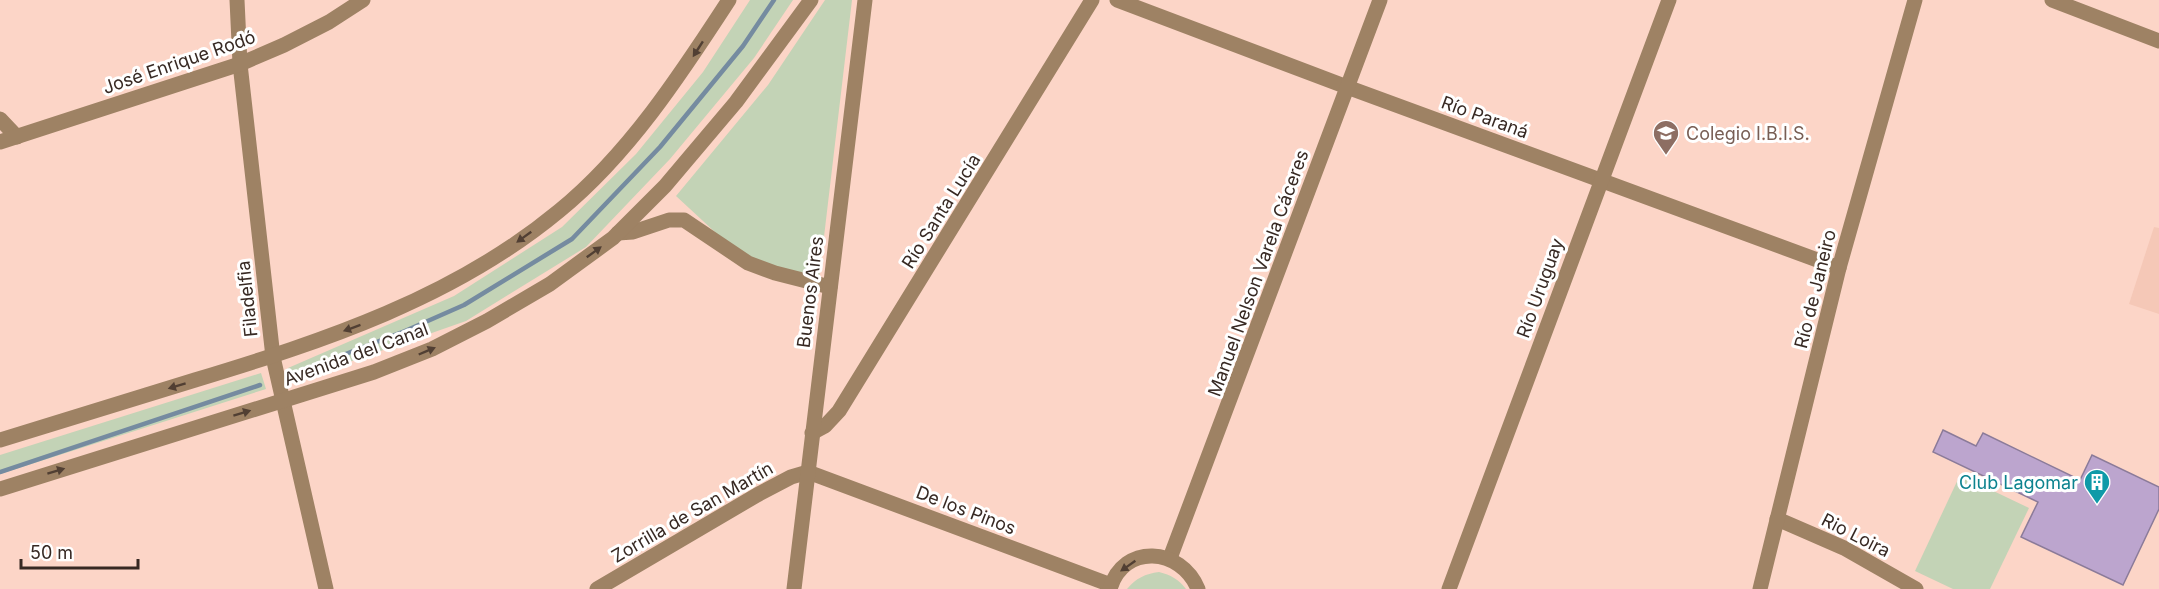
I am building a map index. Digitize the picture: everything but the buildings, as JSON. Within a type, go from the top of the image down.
[{"type":"street","name":"Filadelfia","points":[[237,0],[240,64],[273,357],[326,589]]},
{"type":"street","name":"José Enrique Rodó","points":[[0,142],[240,64],[329,22],[363,0]]},
{"type":"street","name":"Avenida del Canal","points":[[0,440],[273,357],[378,318],[444,288],[505,251],[560,211],[613,160],[687,65],[729,0]]},
{"type":"street","name":"Avenida del Canal","points":[[0,489],[374,372],[432,349],[537,292],[618,233],[665,186],[736,102],[811,0]]},
{"type":"street","name":"Buenos Aires","points":[[794,589],[865,0]]},
{"type":"street","name":"Río Santa Lucía","points":[[812,433],[825,426],[839,411],[1092,0]]},
{"type":"street","name":"Río Paraná","points":[[1117,0],[1839,268]]},
{"type":"street","name":"Manuel Nelson Varela Cáceres","points":[[1170,558],[1380,0]]},
{"type":"street","name":"Río Uruguay","points":[[1449,589],[1669,0]]},
{"type":"street","name":"Río de Janeiro","points":[[1760,589],[1839,268],[1915,0]]},
{"type":"street","points":[[2052,0],[2159,41]]},
{"type":"street","points":[[0,118],[17,137]]},
{"type":"street","points":[[618,233],[633,232],[669,220],[684,220],[748,263],[775,273],[830,287]]},
{"type":"street","name":"De los Pinos","points":[[808,472],[1111,587]]},
{"type":"street","name":"Zorrilla de San Martín","points":[[597,589],[757,495],[791,477],[808,472]]},
{"type":"street","name":"Rio Loira","points":[[1778,519],[1844,548],[1916,589]]},
{"type":"street","points":[[1111,587],[1118,573],[1129,563],[1142,557],[1156,556],[1170,558],[1182,565],[1192,575],[1198,589]]},
{"type":"shaded area","points":[[2154,227],[2159,228],[2159,314],[2129,304]]},
{"type":"green space","points":[[750,0],[793,0],[754,58],[670,159],[586,247],[466,321],[292,382],[288,368],[454,296],[562,227],[636,154],[703,72]]},
{"type":"green space","points":[[825,0],[852,0],[819,279],[743,258],[676,196],[768,85]]},
{"type":"green space","points":[[261,373],[266,389],[0,474],[0,455]]},
{"type":"green space","points":[[1960,475],[2029,508],[1990,589],[1953,589],[1915,571]]},
{"type":"green space","points":[[1159,572],[1174,578],[1186,589],[1127,589],[1141,577]]},
{"type":"waterway","points":[[294,374],[405,331],[464,305],[572,239],[660,147],[743,46],[774,0]]},
{"type":"waterway","points":[[0,472],[260,385]]},
{"type":"place","name":"Colegio I.B.I.S.","points":[[1666,156]]},
{"type":"place","name":"Club Lagomar","points":[[2097,505]]}]
